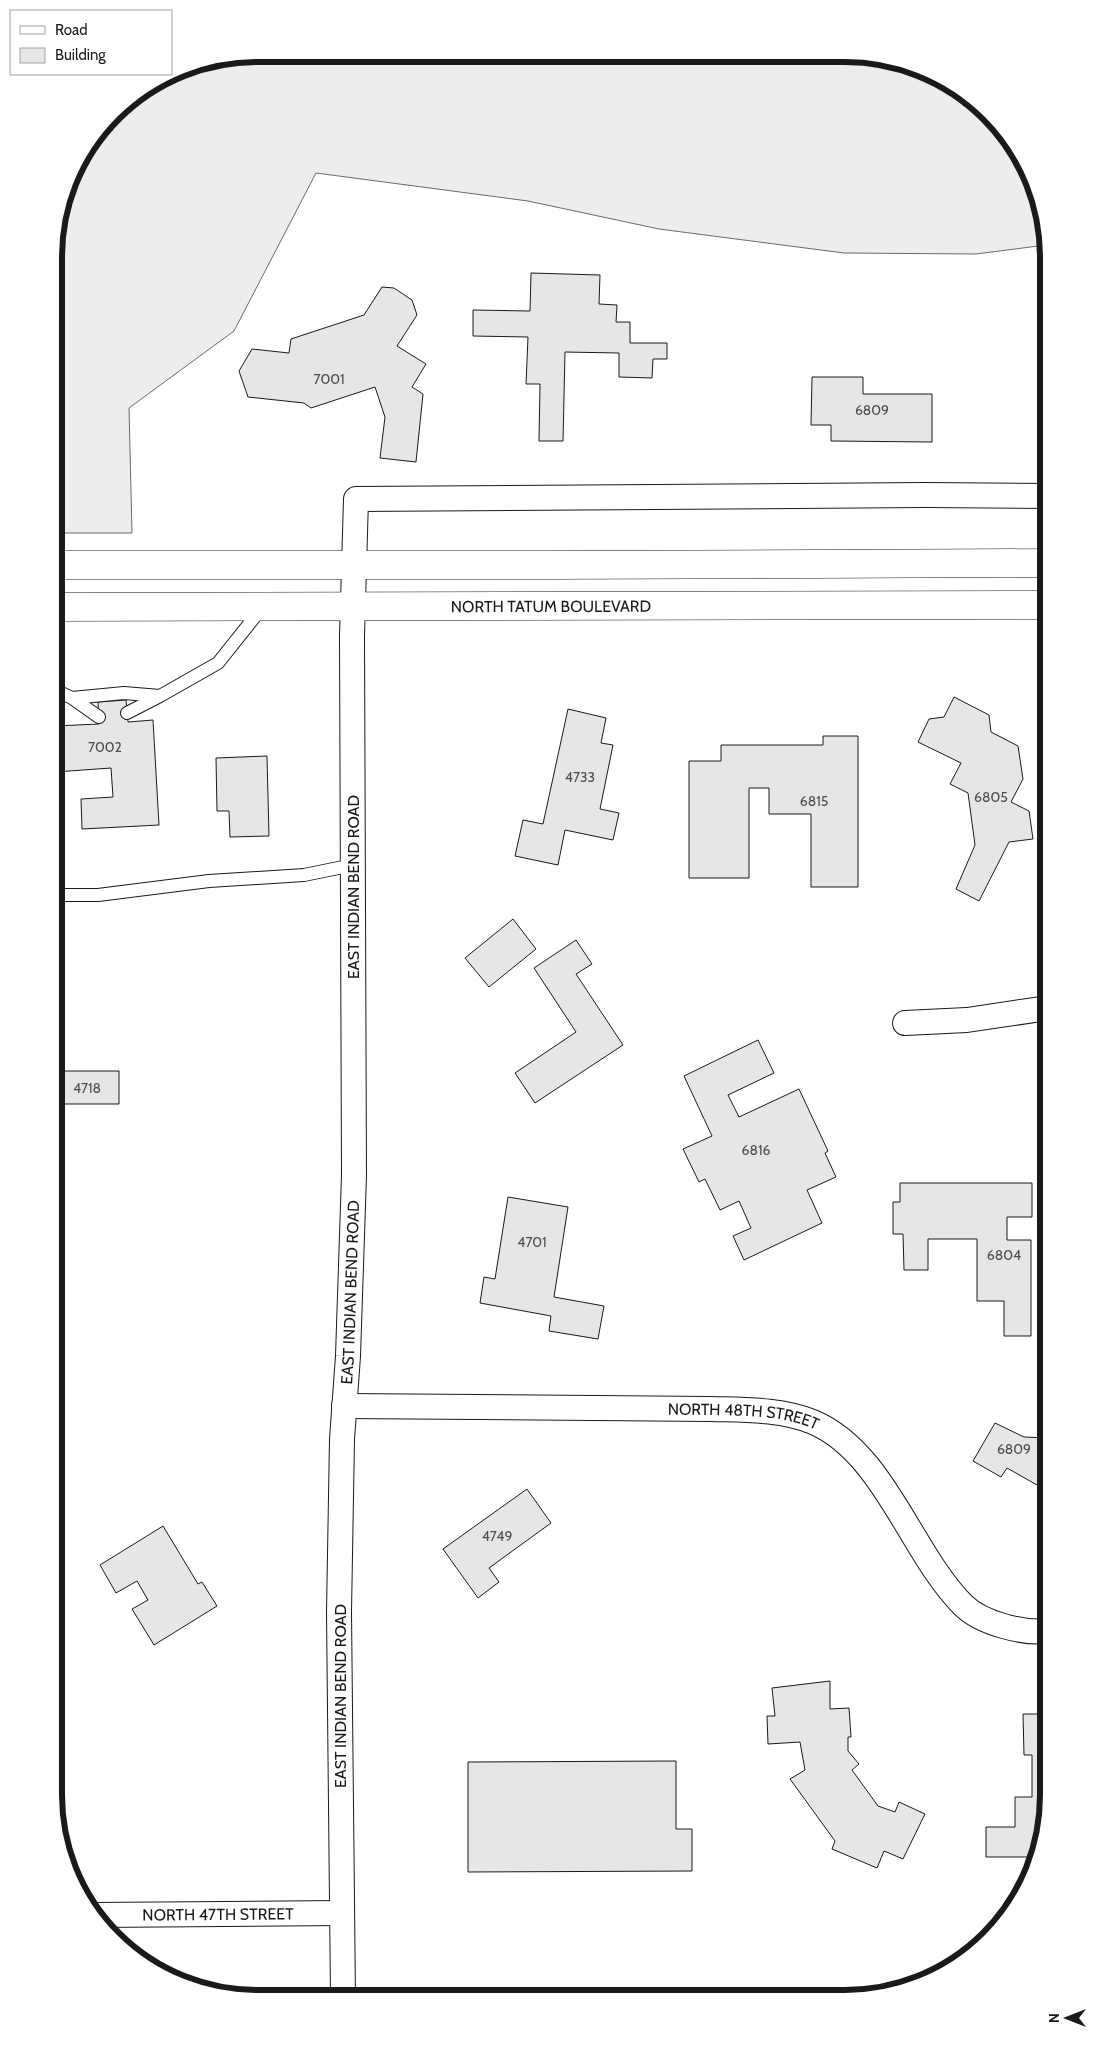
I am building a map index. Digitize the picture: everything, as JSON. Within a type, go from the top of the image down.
[{"type":"main road","name":"NORTH TATUM BOULEVARD","points":[[62,607],[262,607],[353,585],[556,565],[1040,563]]},
{"type":"main road","name":"NORTH TATUM BOULEVARD","points":[[62,565],[353,585],[1040,605]]},
{"type":"street","points":[[353,585],[356,499],[1040,496]]},
{"type":"street","name":"EAST INDIAN BEND ROAD","points":[[343,1990],[339,1612],[341,1454],[348,1356],[354,1175],[353,585]]},
{"type":"street","points":[[905,1023],[967,1020],[1040,1009]]},
{"type":"street","name":"NORTH 48TH STREET","points":[[344,1406],[711,1409],[760,1411],[795,1417],[813,1423],[851,1448],[873,1473],[945,1583],[964,1606],[986,1619],[1015,1630],[1040,1633]]},
{"type":"street","name":"NORTH 47TH STREET","points":[[104,1915],[342,1913]]},
{"type":"lane","points":[[127,713],[218,663],[262,607]]},
{"type":"lane","points":[[62,693],[99,717]]},
{"type":"lane","points":[[72,698],[124,694],[160,696]]},
{"type":"lane","points":[[62,895],[98,895],[209,881],[304,875],[353,865]]},
{"type":"shaded area","points":[[258,62],[844,62],[870,64],[895,69],[919,77],[953,95],[991,129],[1007,149],[1025,183],[1036,220],[1039,246],[976,254],[844,253],[659,229],[528,201],[316,173],[234,331],[129,408],[132,533],[62,533],[62,258],[64,232],[69,207],[77,183],[95,149],[129,111],[149,95],[183,77],[220,66]]},
{"type":"building","points":[[531,273],[600,275],[599,304],[617,305],[616,322],[630,322],[630,343],[667,343],[667,359],[653,359],[652,378],[619,377],[619,353],[565,352],[563,441],[539,441],[540,384],[526,384],[528,337],[473,336],[473,310],[530,311]]},
{"type":"building","points":[[382,287],[394,288],[412,300],[417,315],[397,346],[426,364],[412,387],[423,394],[416,462],[380,458],[385,417],[375,387],[311,408],[304,403],[248,397],[239,371],[252,349],[289,353],[291,339],[364,315]]},
{"type":"building","points":[[812,377],[863,377],[863,394],[932,394],[932,442],[831,441],[831,425],[811,425]]},
{"type":"building","points":[[954,697],[989,715],[991,732],[1018,746],[1023,779],[1011,802],[1029,811],[1033,839],[1009,842],[979,901],[956,889],[975,845],[968,793],[950,784],[961,763],[918,742],[929,719],[944,717]]},
{"type":"building","points":[[126,700],[128,722],[153,720],[159,825],[82,829],[81,799],[113,797],[111,768],[62,772],[62,726],[99,724],[98,702]]},
{"type":"building","points":[[568,709],[606,718],[601,743],[613,745],[600,809],[619,813],[613,840],[565,830],[558,865],[515,856],[523,820],[543,824]]},
{"type":"building","points":[[823,736],[858,736],[858,887],[811,887],[811,814],[769,814],[769,788],[749,788],[749,878],[689,878],[689,761],[721,761],[721,745],[823,745]]},
{"type":"building","points":[[267,756],[269,836],[230,837],[229,811],[217,811],[216,758]]},
{"type":"building","points":[[513,919],[536,949],[489,987],[465,958]]},
{"type":"building","points":[[576,940],[592,964],[576,974],[623,1045],[535,1103],[515,1073],[576,1032],[534,968]]},
{"type":"building","points":[[758,1040],[774,1073],[728,1095],[739,1117],[799,1089],[828,1151],[825,1153],[836,1177],[807,1190],[822,1223],[744,1260],[733,1236],[751,1228],[739,1201],[720,1210],[705,1179],[699,1182],[683,1149],[712,1136],[684,1076]]},
{"type":"building","points":[[62,1071],[119,1071],[119,1104],[62,1104]]},
{"type":"building","points":[[900,1183],[1032,1183],[1032,1217],[1007,1217],[1007,1240],[1031,1240],[1031,1336],[1004,1336],[1004,1301],[977,1301],[977,1239],[928,1239],[928,1270],[904,1270],[903,1234],[893,1234],[893,1202],[900,1202]]},
{"type":"building","points":[[508,1197],[568,1207],[554,1297],[604,1306],[598,1339],[549,1331],[551,1316],[480,1303],[484,1277],[495,1279]]},
{"type":"building","points":[[995,1423],[1024,1437],[1040,1438],[1040,1487],[1007,1468],[1001,1477],[973,1461]]},
{"type":"building","points":[[527,1489],[551,1523],[489,1568],[499,1582],[478,1598],[443,1549]]},
{"type":"building","points":[[163,1526],[198,1584],[202,1582],[217,1606],[154,1645],[132,1609],[148,1600],[137,1581],[116,1593],[100,1565]]},
{"type":"building","points":[[830,1681],[830,1709],[849,1708],[851,1737],[848,1737],[848,1751],[859,1764],[852,1770],[878,1806],[895,1812],[899,1802],[925,1814],[903,1859],[884,1851],[877,1868],[832,1849],[835,1841],[790,1779],[805,1770],[800,1742],[768,1744],[767,1716],[775,1716],[772,1688]]},
{"type":"building","points":[[1023,1714],[1040,1714],[1040,1795],[1036,1833],[1029,1857],[986,1857],[986,1827],[1015,1827],[1015,1797],[1032,1797],[1032,1755],[1024,1755]]},
{"type":"building","points":[[676,1761],[676,1829],[692,1829],[692,1871],[468,1872],[468,1762]]}]
